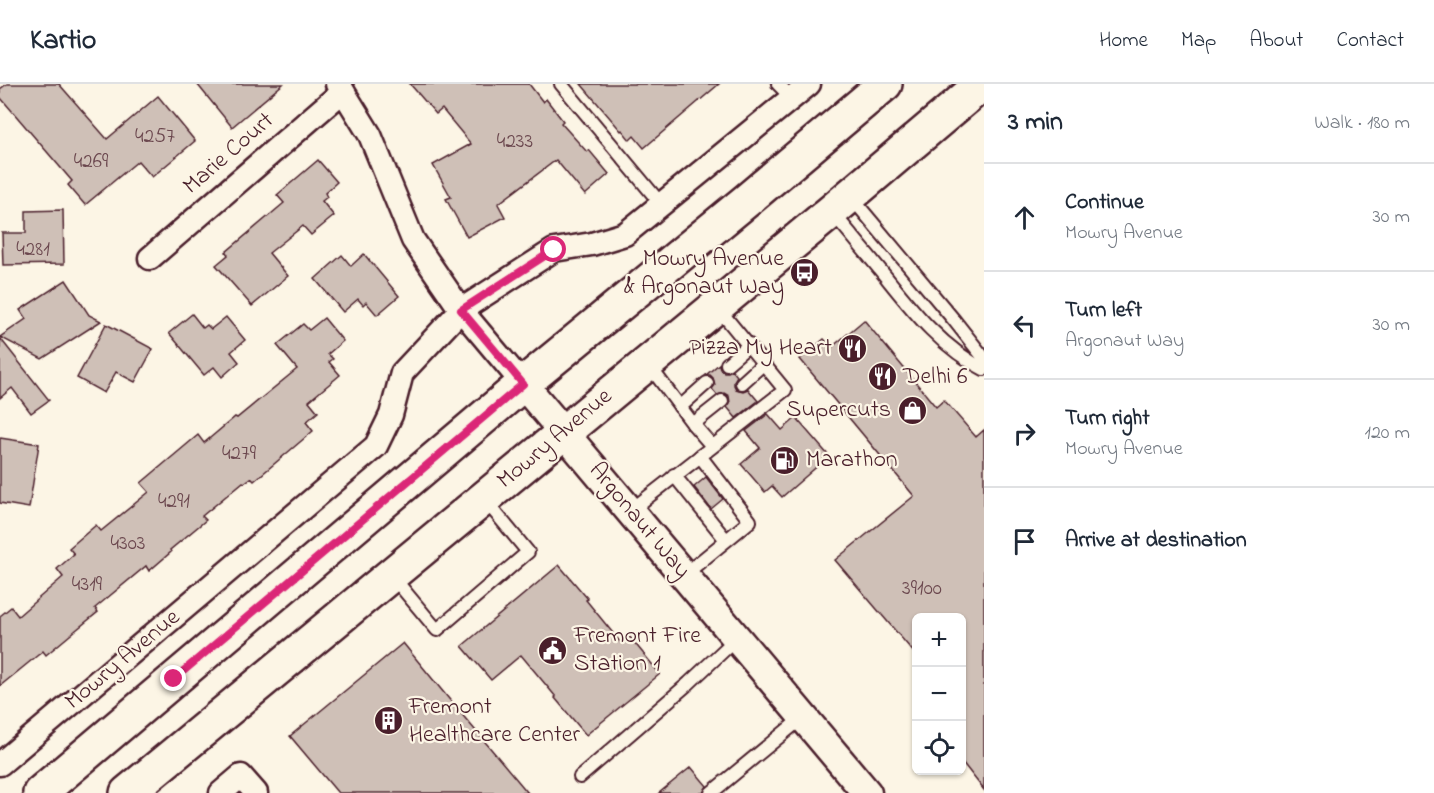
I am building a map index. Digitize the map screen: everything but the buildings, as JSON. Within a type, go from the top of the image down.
[{"type":"main road","name":"Mowry Avenue","points":[[40,793],[523,384],[885,84]]},
{"type":"main road","name":"Mowry Avenue","points":[[127,793],[717,306],[981,84]]},
{"type":"street","name":"Argonaut Way","points":[[340,87],[370,135],[412,240],[461,310],[867,793]]},
{"type":"street","name":"Marie Court","points":[[150,258],[340,87]]},
{"type":"street","name":"Mowry Avenue","points":[[0,764],[376,446],[391,415],[402,373],[461,310],[554,250],[592,244],[625,234],[793,89]]},
{"type":"street","points":[[221,793],[249,785]]},
{"type":"lane","points":[[561,84],[662,204]]},
{"type":"lane","points":[[841,203],[954,320],[984,358]]},
{"type":"lane","points":[[841,203],[909,306],[943,341],[970,362],[984,369]]},
{"type":"lane","points":[[630,511],[785,390],[717,306]]},
{"type":"lane","points":[[727,364],[749,345]]},
{"type":"lane","points":[[647,363],[712,446]]},
{"type":"lane","points":[[742,383],[764,363]]},
{"type":"lane","points":[[680,407],[707,383]]},
{"type":"lane","points":[[693,424],[722,400]]},
{"type":"lane","points":[[684,575],[750,521],[700,456]]},
{"type":"lane","points":[[674,475],[726,540]]},
{"type":"lane","points":[[391,575],[437,630],[528,552],[484,498]]},
{"type":"lane","points":[[579,777],[689,683],[737,638]]},
{"type":"lane","points":[[711,793],[803,717]]},
{"type":"place","name":"Mowry Avenue & Argonaut Way","points":[[805,273]]},
{"type":"place","name":"Pizza My Heart","points":[[853,348]]},
{"type":"place","name":"Delhi 6","points":[[882,377]]},
{"type":"place","name":"Supercuts","points":[[912,410]]},
{"type":"place","name":"Marathon","points":[[785,460]]},
{"type":"place","name":"Fremont Fire Station 1","points":[[553,650]]},
{"type":"place","name":"Fremont Healthcare Center","points":[[388,721]]},
{"type":"route","points":[[174,679],[523,384],[461,310],[554,250]]}]
